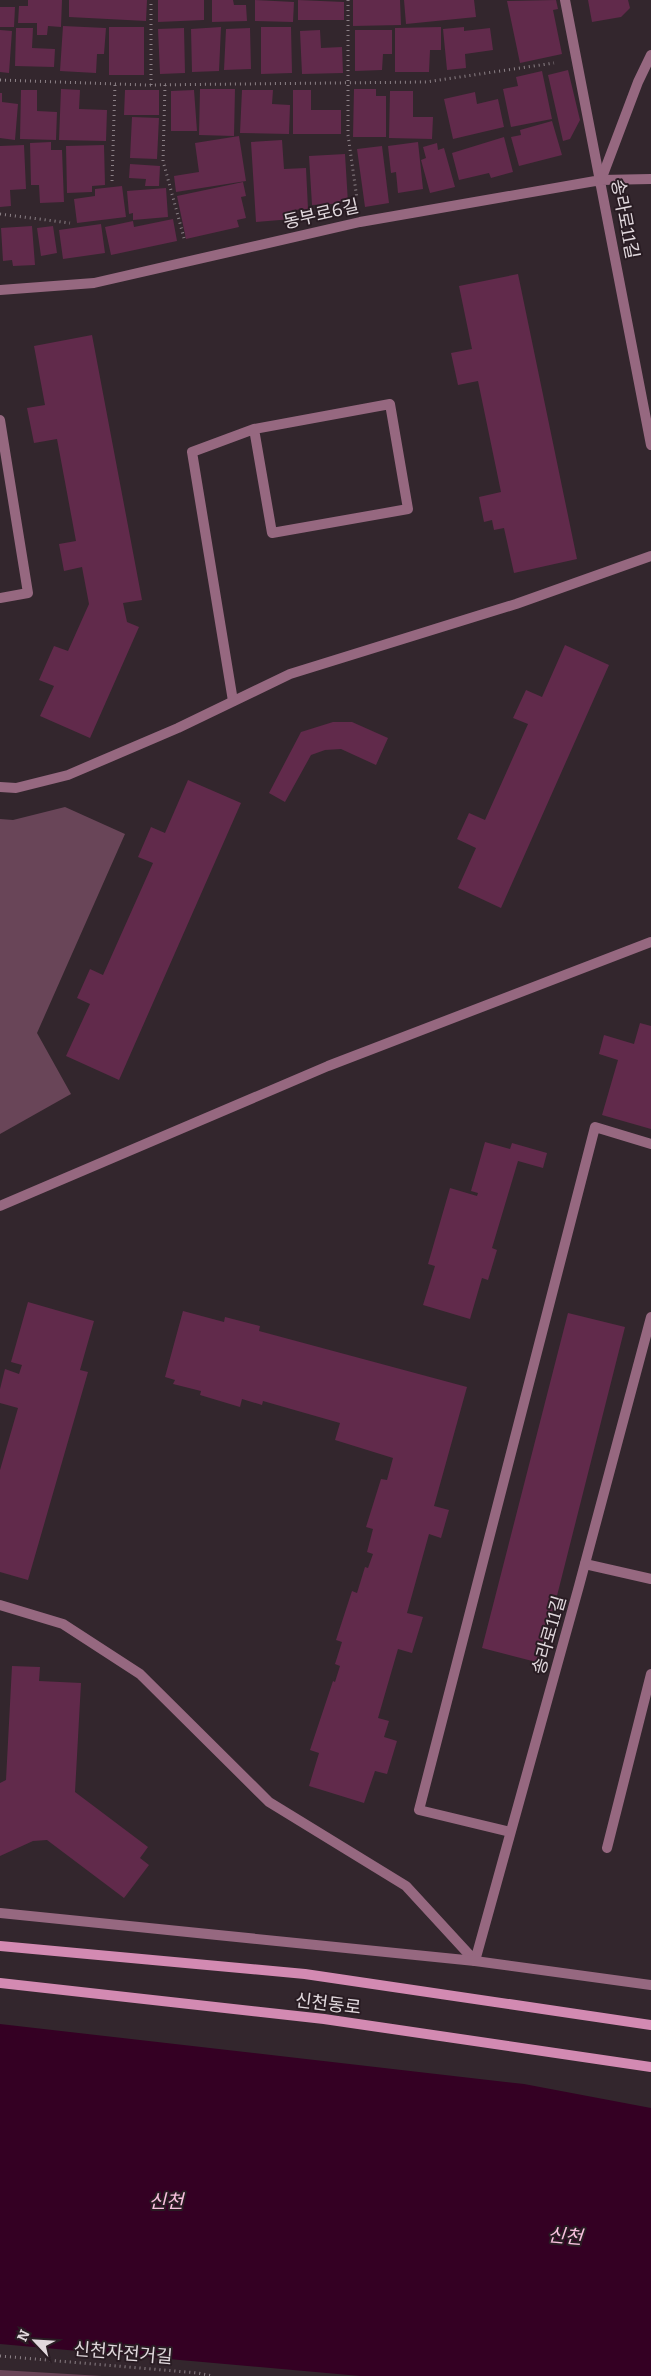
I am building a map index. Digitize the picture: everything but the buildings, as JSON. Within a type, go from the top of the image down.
[{"type":"main road","name":"신천동로","points":[[0,1946],[305,1974],[651,2025]]},
{"type":"main road","name":"신천동로","points":[[0,1983],[324,2019],[651,2067]]},
{"type":"street","name":"송라로11길","points":[[565,0],[651,445]]},
{"type":"street","points":[[601,180],[638,82],[651,55]]},
{"type":"street","name":"동부로6길","points":[[0,290],[94,283],[360,222],[601,180],[651,179]]},
{"type":"street","points":[[233,701],[192,452],[254,429],[390,404],[408,509],[272,533],[254,429]]},
{"type":"street","points":[[0,420],[28,593],[0,598]]},
{"type":"street","points":[[0,787],[16,788],[68,775],[178,728],[290,674],[516,604],[651,556]]},
{"type":"street","points":[[0,1206],[328,1066],[651,942]]},
{"type":"street","points":[[510,1832],[419,1810],[595,1128],[651,1144]]},
{"type":"street","name":"송라로11길","points":[[474,1961],[585,1564],[651,1318]]},
{"type":"street","points":[[585,1564],[651,1579]]},
{"type":"street","points":[[0,1605],[63,1624],[140,1674],[269,1802],[406,1886],[474,1961]]},
{"type":"street","points":[[606,1848],[651,1674]]},
{"type":"street","points":[[0,1912],[474,1961],[651,1985]]},
{"type":"path","points":[[150,85],[151,0]]},
{"type":"path","points":[[348,0],[348,135],[360,222]]},
{"type":"path","points":[[0,80],[150,85],[348,81],[426,82],[577,59]]},
{"type":"path","points":[[112,181],[115,84]]},
{"type":"path","points":[[165,85],[163,161],[190,261]]},
{"type":"path","points":[[0,214],[70,223]]},
{"type":"path","name":"신천자전거길","points":[[0,2356],[198,2373],[213,2376]]},
{"type":"shaded area","points":[[65,807],[125,834],[37,1033],[71,1094],[0,1134],[0,819],[13,820]]},
{"type":"shaded area","points":[[0,2370],[102,2376],[0,2376]]},
{"type":"water","name":"신천","points":[[0,2024],[524,2084],[651,2108],[651,2376],[360,2376],[0,2344]]}]
